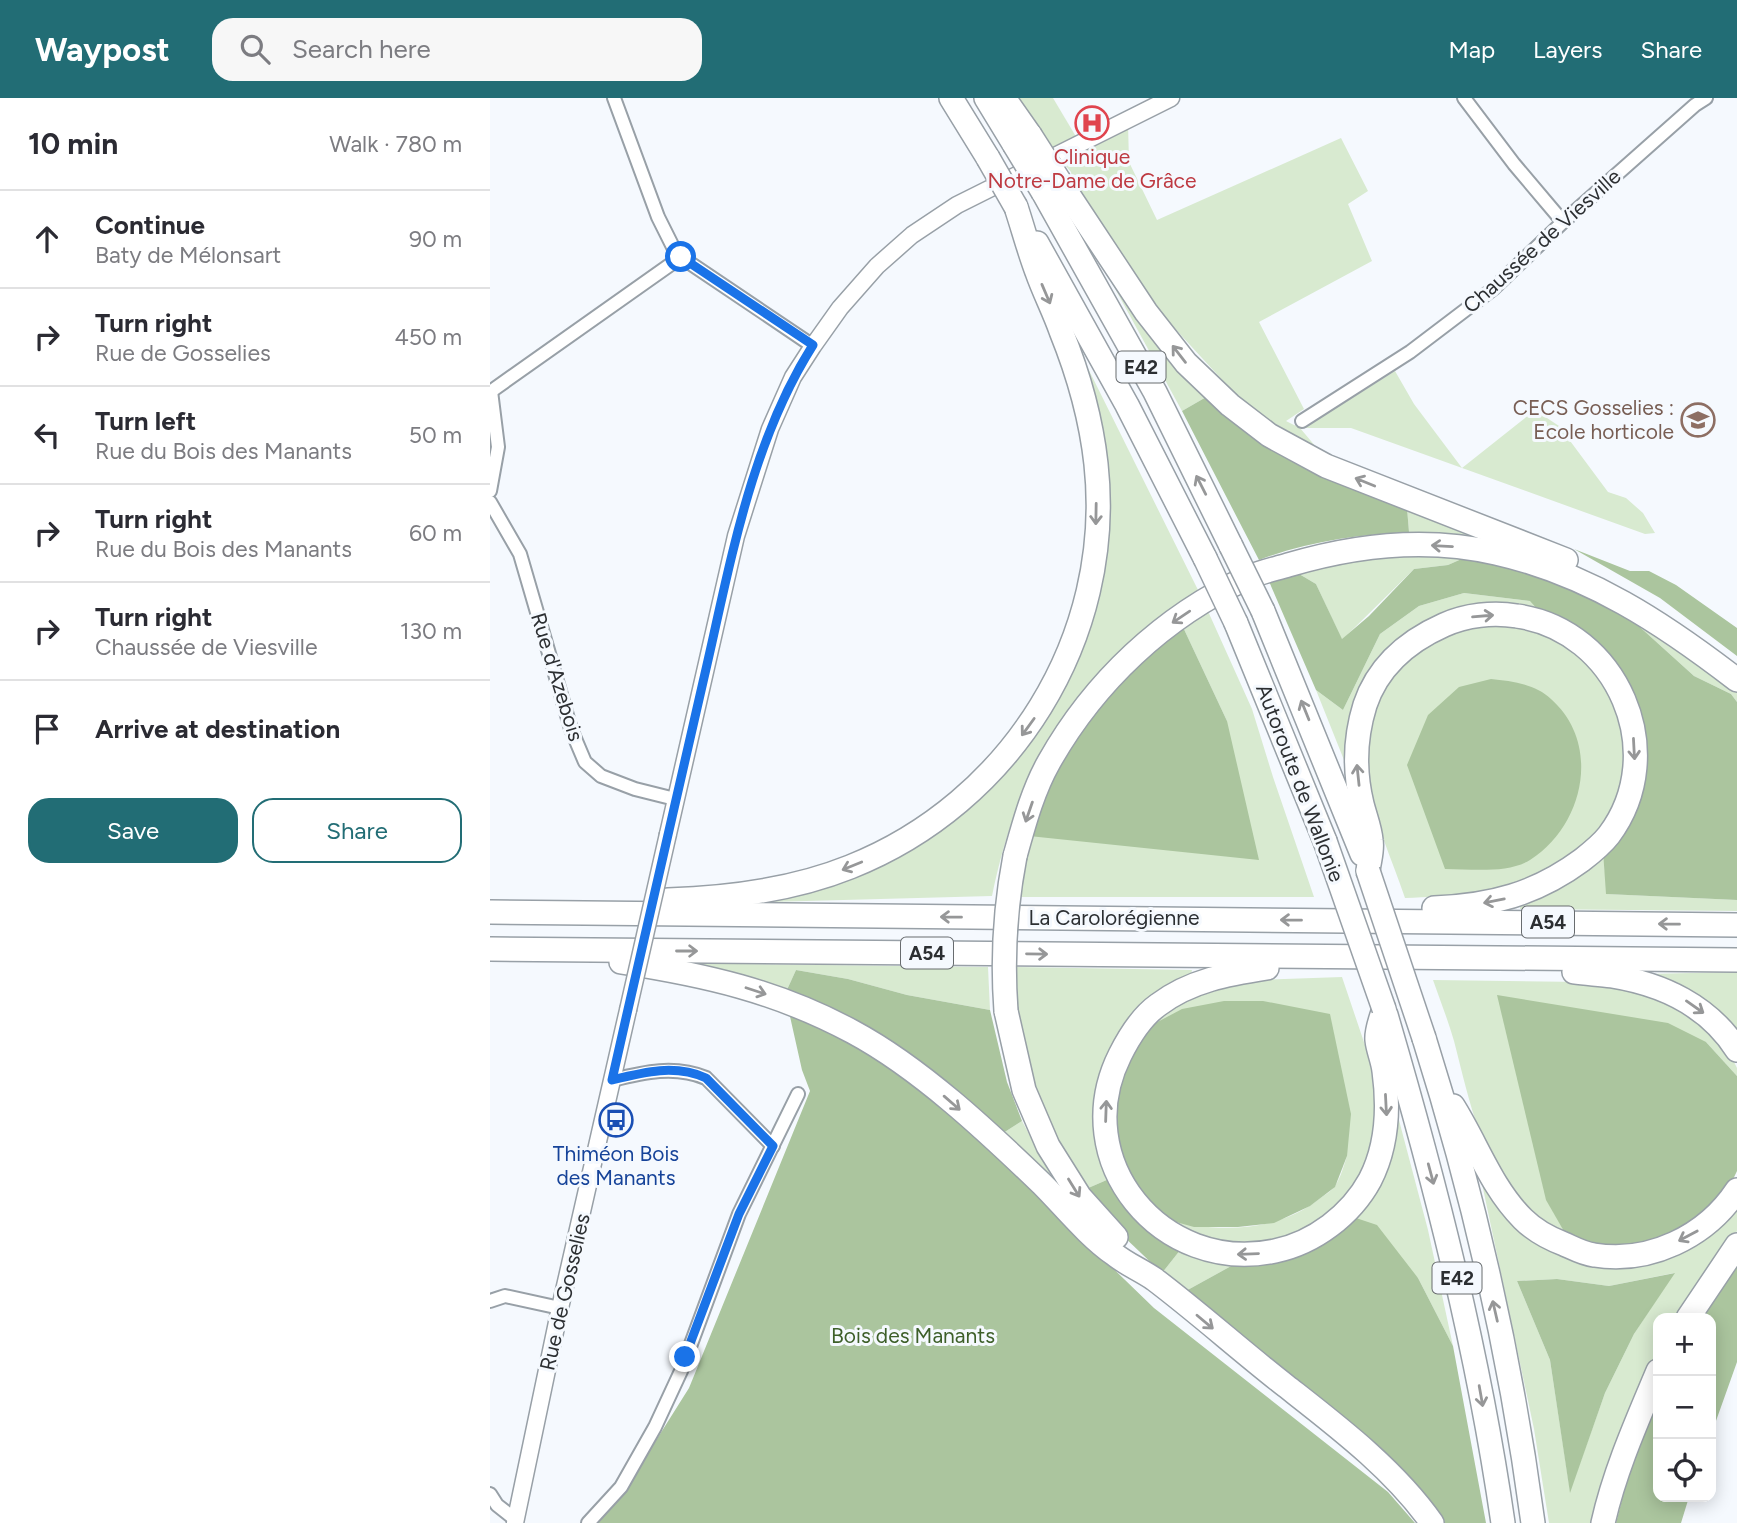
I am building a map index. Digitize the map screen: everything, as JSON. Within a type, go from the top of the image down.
[{"type":"highway","name":"Autoroute de Wallonie","points":[[951,98],[1017,206],[1127,405],[1236,624],[1325,841],[1384,1009],[1384,1038]]},
{"type":"highway","points":[[986,98],[1022,140]]},
{"type":"highway","points":[[1004,98],[1022,140],[1051,187],[1186,363],[1230,405],[1269,435],[1325,466],[1511,537],[1589,570],[1629,592],[1645,613]]},
{"type":"highway","name":"Autoroute de Wallonie","points":[[1051,187],[1263,611],[1365,841],[1368,871],[1438,1082],[1470,1202],[1502,1341],[1526,1465],[1534,1523]]},
{"type":"highway","points":[[631,914],[659,901],[744,894],[811,880],[849,868],[919,832],[954,808],[1010,750],[1034,718],[1056,680],[1074,641],[1095,554],[1096,464],[1078,378],[1037,273],[1017,206]]},
{"type":"highway","points":[[1152,1278],[1080,1197],[1048,1146],[1024,1090],[1006,1011],[1004,931],[1015,856],[1029,810],[1048,763],[1110,676],[1143,645],[1182,615],[1248,577],[1325,554],[1402,545],[1448,545],[1495,553],[1584,582],[1645,613],[1737,680]]},
{"type":"highway","points":[[1359,921],[1417,909],[1488,903],[1513,897],[1548,882],[1589,855],[1608,836],[1623,812],[1633,786],[1635,753],[1631,718],[1620,688],[1592,652],[1553,626],[1533,618],[1506,614],[1481,615],[1454,620],[1425,634],[1398,653],[1381,673],[1366,702],[1357,734],[1357,764],[1365,841]]},
{"type":"highway","name":"La Carolorégienne","points":[[490,912],[1737,925]]},
{"type":"highway","name":"La Carolorégienne","points":[[490,949],[1737,960]]},
{"type":"highway","points":[[521,950],[695,974],[766,994],[811,1011],[855,1033],[937,1089],[1010,1153],[1112,1254],[1152,1278],[1326,1417],[1382,1467],[1432,1523]]},
{"type":"highway","points":[[1333,958],[1221,975],[1186,988],[1157,1005],[1127,1040],[1109,1082],[1105,1105],[1106,1129],[1109,1151],[1117,1174],[1146,1215],[1165,1231],[1188,1244],[1226,1254],[1246,1254],[1275,1251],[1305,1242],[1339,1218],[1370,1180],[1382,1149],[1387,1118],[1384,1038]]},
{"type":"highway","points":[[1513,958],[1578,973],[1647,983],[1673,993],[1720,1027],[1737,1050]]},
{"type":"highway","name":"E42","points":[[1384,1038],[1441,1210],[1470,1335],[1503,1523]]},
{"type":"highway","points":[[1438,1082],[1503,1197],[1543,1236],[1592,1255],[1628,1257],[1654,1252],[1695,1233],[1727,1205],[1737,1190]]},
{"type":"highway","points":[[1691,1313],[1737,1245]]},
{"type":"highway","points":[[1603,1523],[1634,1427],[1656,1376]]},
{"type":"street","points":[[614,98],[658,216],[681,257],[813,345]]},
{"type":"street","name":"Rue de Gosselies","points":[[515,1522],[560,1308],[740,524],[770,429],[793,377],[840,308],[877,266],[912,235],[957,205],[1171,98]]},
{"type":"street","points":[[1464,98],[1514,164],[1563,222]]},
{"type":"street","name":"Chaussée de Viesville","points":[[1302,421],[1410,352],[1493,289],[1563,222],[1706,98]]},
{"type":"street","points":[[490,491],[498,447],[490,392],[681,257]]},
{"type":"street","name":"Rue d'Azebois","points":[[490,502],[520,554],[571,729],[585,762],[601,776],[635,789],[676,799]]},
{"type":"street","points":[[612,1080],[643,1072],[672,1070],[694,1073],[706,1078],[773,1146]]},
{"type":"street","points":[[588,1523],[621,1488],[654,1427],[681,1371],[739,1214],[798,1094]]},
{"type":"street","points":[[490,1301],[505,1296],[560,1308]]},
{"type":"street","points":[[490,1494],[497,1505],[515,1522]]},
{"type":"green space","points":[[1017,98],[1053,98],[1078,140],[1053,149]]},
{"type":"green space","points":[[1128,123],[1129,162],[1157,220],[1341,138],[1368,191],[1348,204],[1372,261],[1259,322],[1304,409],[1286,421],[1300,428],[1316,447],[1249,409],[1131,281],[1076,199],[1071,172],[1059,158]]},
{"type":"green space","points":[[1095,252],[1208,396],[1182,411]]},
{"type":"green space","points":[[1069,330],[1198,590],[1157,619],[1121,650],[1089,684],[1062,720],[1038,759],[1019,802],[992,896],[769,902],[768,897],[851,873],[1017,751],[1102,541]]},
{"type":"green space","points":[[1395,371],[1414,404],[1462,468],[1535,410],[1559,426],[1608,492],[1626,498],[1643,513],[1655,533],[1645,534],[1351,428],[1304,428]]},
{"type":"green space","points":[[1208,396],[1407,508],[1409,532],[1333,540],[1259,560],[1182,411]]},
{"type":"green space","points":[[1407,508],[1494,538],[1409,532]]},
{"type":"green space","points":[[1574,549],[1630,571],[1649,571],[1676,585],[1737,628],[1737,656],[1660,598]]},
{"type":"green space","points":[[1379,554],[1466,557],[1448,565],[1414,569],[1342,640],[1316,584],[1294,571]]},
{"type":"green space","points":[[1466,557],[1548,576],[1621,610],[1694,676],[1731,694],[1737,702],[1737,900],[1606,894],[1603,851],[1638,721],[1530,601],[1464,593],[1419,606],[1380,634],[1343,710],[1316,690],[1268,579],[1294,571],[1316,584],[1342,639],[1369,616],[1414,569],[1448,565]]},
{"type":"green space","points":[[1464,593],[1531,601],[1548,618],[1494,609],[1388,655],[1352,780],[1316,690],[1343,710],[1380,634],[1419,606]]},
{"type":"green space","points":[[1207,609],[1252,709],[1314,897],[1019,897],[1029,836],[1227,721],[1182,625]]},
{"type":"green space","points":[[1621,610],[1737,691],[1737,702],[1731,694],[1694,676]]},
{"type":"green space","points":[[1182,625],[1227,721],[1259,860],[1029,836],[1054,774],[1089,716],[1117,682]]},
{"type":"green space","points":[[1495,625],[1518,628],[1550,639],[1570,649],[1600,676],[1615,701],[1623,728],[1625,757],[1621,785],[1611,812],[1595,835],[1574,855],[1554,868],[1514,885],[1493,890],[1405,898],[1379,826],[1368,781],[1367,743],[1371,724],[1385,688],[1408,658],[1441,638]]},
{"type":"green space","points":[[1491,679],[1515,682],[1538,690],[1551,699],[1567,717],[1577,738],[1581,761],[1580,784],[1574,806],[1563,827],[1548,845],[1530,860],[1500,869],[1445,869],[1407,765],[1428,715],[1459,687]]},
{"type":"green space","points":[[1603,851],[1607,894],[1737,900],[1737,911],[1520,909],[1520,901]]},
{"type":"green space","points":[[650,958],[737,964],[988,967],[990,1010],[796,970],[786,992]]},
{"type":"green space","points":[[1015,967],[1192,970],[1191,975],[1138,1009],[1123,1026],[1114,1043],[1099,1081],[1095,1113],[1098,1144],[1109,1179],[1086,1189],[1047,1122],[1032,1086],[1018,1028]]},
{"type":"green space","points":[[796,970],[990,1010],[1007,1082],[1022,1121],[1000,1135],[786,992]]},
{"type":"green space","points":[[1737,972],[1737,1037],[1645,974]]},
{"type":"green space","points":[[1342,977],[1370,1060],[1375,1105],[1373,1140],[1364,1169],[1349,1194],[1327,1217],[1309,1230],[1253,1246],[1193,1236],[1165,1219],[1224,1228],[1265,1224],[1284,1218],[1302,1210],[1332,1190],[1347,1156],[1148,1027],[1184,998],[1253,980]]},
{"type":"green space","points":[[1433,980],[1581,982],[1630,988],[1695,1015],[1733,1060],[1737,1076],[1706,1042],[1569,1240],[1532,1217],[1501,1178],[1490,1157],[1473,1113],[1452,1033]]},
{"type":"green space","points":[[1497,995],[1668,1023],[1706,1042],[1737,1076],[1737,1171],[1725,1196],[1680,1236],[1621,1249],[1569,1240],[1546,1200]]},
{"type":"green space","points":[[1224,1001],[1263,1001],[1330,1014],[1351,1114],[1347,1156],[1335,1187],[1310,1206],[1274,1223],[1238,1227],[1194,1227],[1165,1219],[1142,1196],[1118,1152],[1114,1109],[1124,1061],[1148,1027],[1182,1009]]},
{"type":"green space","name":"Bois des Manants","points":[[789,1012],[859,1047],[923,1091],[974,1134],[1154,1308],[1388,1492],[1415,1523],[595,1523],[621,1496],[689,1388],[810,1091],[802,1070]]},
{"type":"green space","points":[[1395,1105],[1428,1230],[1453,1346],[1418,1278],[1353,1217]]},
{"type":"green space","points":[[1022,1121],[1060,1192],[1000,1135]]},
{"type":"green space","points":[[1109,1179],[1181,1249],[1162,1273],[1121,1234],[1086,1189]]},
{"type":"green space","points":[[1481,1179],[1551,1249],[1737,1202],[1737,1231],[1687,1298],[1680,1313],[1653,1313],[1653,1365],[1638,1396],[1594,1523],[1549,1523],[1534,1429]],"holes":[[[1674,1273],[1634,1334],[1605,1393],[1570,1491],[1550,1360],[1517,1281],[1557,1279],[1609,1286]]]},
{"type":"green space","points":[[1353,1217],[1377,1225],[1418,1278],[1453,1346],[1486,1523],[1442,1523],[1184,1292],[1233,1265],[1252,1263]]},
{"type":"green space","points":[[1181,1249],[1203,1258],[1233,1265],[1184,1292],[1162,1273]]},
{"type":"green space","points":[[1737,1263],[1737,1362],[1716,1421],[1716,1313],[1705,1313]]},
{"type":"green space","points":[[1675,1273],[1634,1334],[1605,1393],[1570,1493],[1550,1360],[1517,1281],[1557,1279],[1609,1286]]},
{"type":"green space","points":[[1653,1415],[1653,1502],[1687,1502],[1681,1523],[1616,1523],[1630,1468]]},
{"type":"place","name":"Clinique Notre-Dame de Grâce","points":[[1092,123]]},
{"type":"place","name":"CECS Gosselies : Ecole horticole","points":[[1698,420]]},
{"type":"place","name":"Thiméon Bois des Manants","points":[[616,1120]]},
{"type":"route","points":[[681,257],[813,345],[793,377],[770,429],[736,536],[612,1080],[643,1072],[672,1070],[694,1073],[706,1078],[773,1146],[739,1214],[685,1357]]}]
